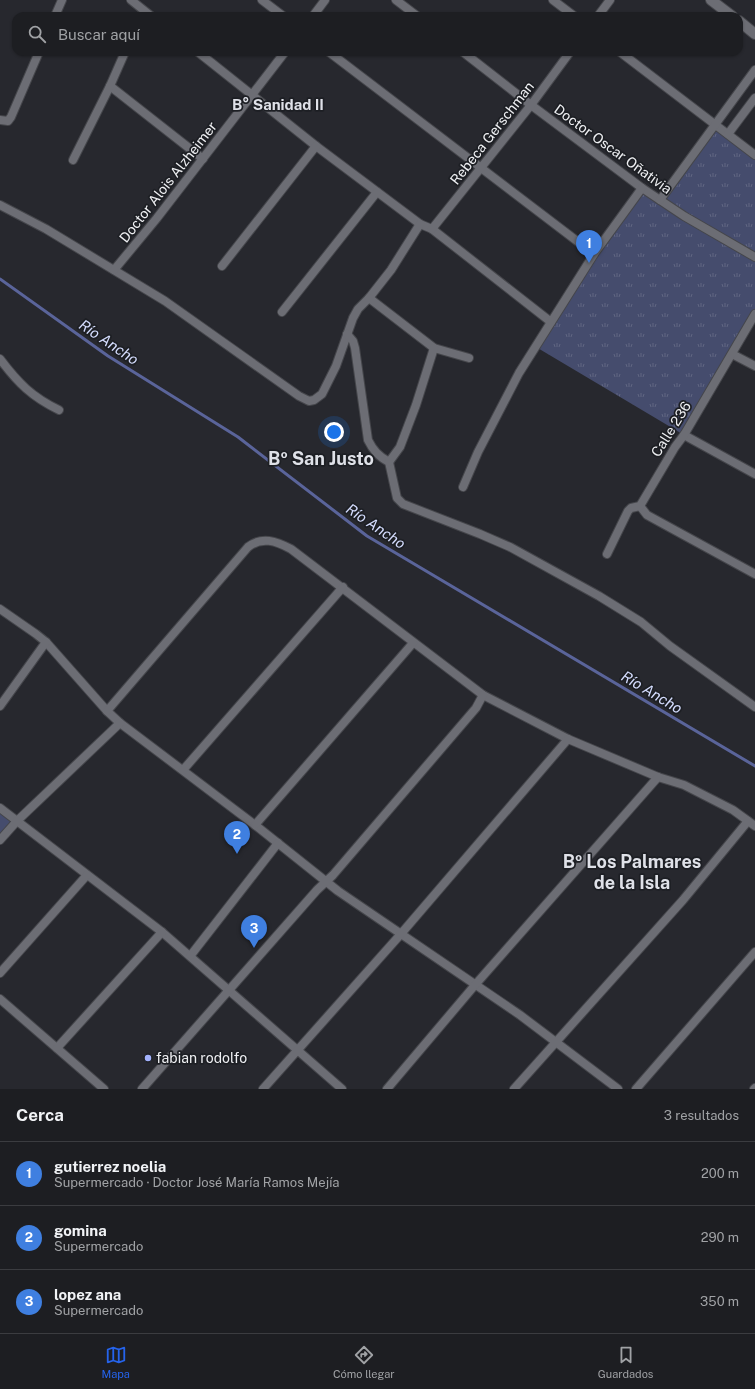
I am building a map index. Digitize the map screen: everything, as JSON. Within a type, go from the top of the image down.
[{"type":"street","points":[[57,12],[62,0]]},
{"type":"street","points":[[131,0],[141,12]]},
{"type":"street","points":[[262,0],[278,12]]},
{"type":"street","points":[[315,12],[325,0]]},
{"type":"street","points":[[396,0],[412,12]]},
{"type":"street","points":[[553,0],[569,12]]},
{"type":"street","points":[[601,12],[610,0]]},
{"type":"street","points":[[711,0],[727,12]]},
{"type":"street","points":[[743,24],[755,34]]},
{"type":"street","points":[[0,120],[8,121],[11,117],[38,56]]},
{"type":"street","points":[[73,160],[110,86],[122,56]]},
{"type":"street","points":[[203,56],[316,146],[420,224],[432,229],[552,322]]},
{"type":"street","name":"Doctor Alois Alzheimer","points":[[114,270],[203,159],[282,56]]},
{"type":"street","points":[[334,56],[594,254]]},
{"type":"street","name":"Doctor Oscar Oñativia","points":[[468,56],[642,188],[684,216],[755,257]]},
{"type":"street","name":"Rebeca Gerschman","points":[[432,229],[531,105],[567,56]]},
{"type":"street","points":[[625,56],[755,155]]},
{"type":"street","points":[[660,200],[714,124],[755,70]]},
{"type":"street","points":[[110,86],[203,159]]},
{"type":"street","points":[[728,134],[755,98]]},
{"type":"street","points":[[222,266],[316,146]]},
{"type":"street","points":[[463,487],[478,452],[518,373],[552,322],[594,254],[642,188]]},
{"type":"street","points":[[282,312],[377,192]]},
{"type":"street","points":[[0,205],[46,229],[165,301],[299,396],[310,401],[318,398],[325,389],[336,366],[347,334],[358,309],[369,298],[391,270],[420,224]]},
{"type":"street","points":[[369,298],[434,348],[469,358]]},
{"type":"street","name":"Calle 236","points":[[607,554],[628,511],[631,508],[640,506],[675,447],[684,436],[755,314]]},
{"type":"street","points":[[347,334],[353,342],[355,348],[368,440],[373,450],[389,462],[397,498],[403,504],[510,547],[599,596],[641,622],[670,646],[755,707]]},
{"type":"street","points":[[389,462],[400,447],[416,405],[434,348]]},
{"type":"street","points":[[732,354],[755,366]]},
{"type":"street","points":[[0,360],[11,374],[29,392],[41,401],[59,410]]},
{"type":"street","points":[[684,436],[755,474]]},
{"type":"street","points":[[640,506],[647,515],[755,574]]},
{"type":"street","points":[[107,711],[248,547],[254,542],[260,540],[271,540],[291,548],[413,643],[483,695],[568,739],[658,777],[684,785],[734,810],[752,823],[514,1089]]},
{"type":"street","points":[[183,770],[343,587]]},
{"type":"street","points":[[0,609],[46,642],[107,711],[120,723],[255,825],[325,882],[556,1041],[618,1089]]},
{"type":"street","points":[[0,706],[46,642]]},
{"type":"street","points":[[255,825],[413,643]]},
{"type":"street","points":[[142,1089],[325,882],[333,875],[476,708],[483,695]]},
{"type":"street","points":[[0,840],[17,821],[120,723]]},
{"type":"street","points":[[263,1089],[400,935],[568,739]]},
{"type":"street","points":[[387,1089],[475,985],[658,777]]},
{"type":"street","points":[[0,808],[162,932],[342,1089]]},
{"type":"street","points":[[191,956],[278,843]]},
{"type":"street","points":[[0,973],[87,875]]},
{"type":"street","points":[[57,1048],[162,932]]},
{"type":"street","points":[[636,1089],[755,952]]},
{"type":"street","points":[[0,999],[104,1089]]},
{"type":"green space","points":[[714,124],[755,156],[755,313],[684,435],[536,347],[642,188],[661,199]]},
{"type":"green space","points":[[0,811],[14,824],[0,840]]},
{"type":"waterway","name":"Río Ancho","points":[[0,279],[108,356],[238,437],[367,536],[755,766]]},
{"type":"place","name":"gutierrez noelia","points":[[589,263]]},
{"type":"place","name":"gomina","points":[[237,854]]},
{"type":"place","name":"lopez ana","points":[[254,948]]},
{"type":"place","name":"fabian rodolfo","points":[[148,1058]]},
{"type":"district","name":"B° Sanidad II","points":[[278,104]]},
{"type":"district","name":"Bº San Justo","points":[[321,458]]},
{"type":"district","name":"Bº Los Palmares de la Isla","points":[[632,871]]}]
